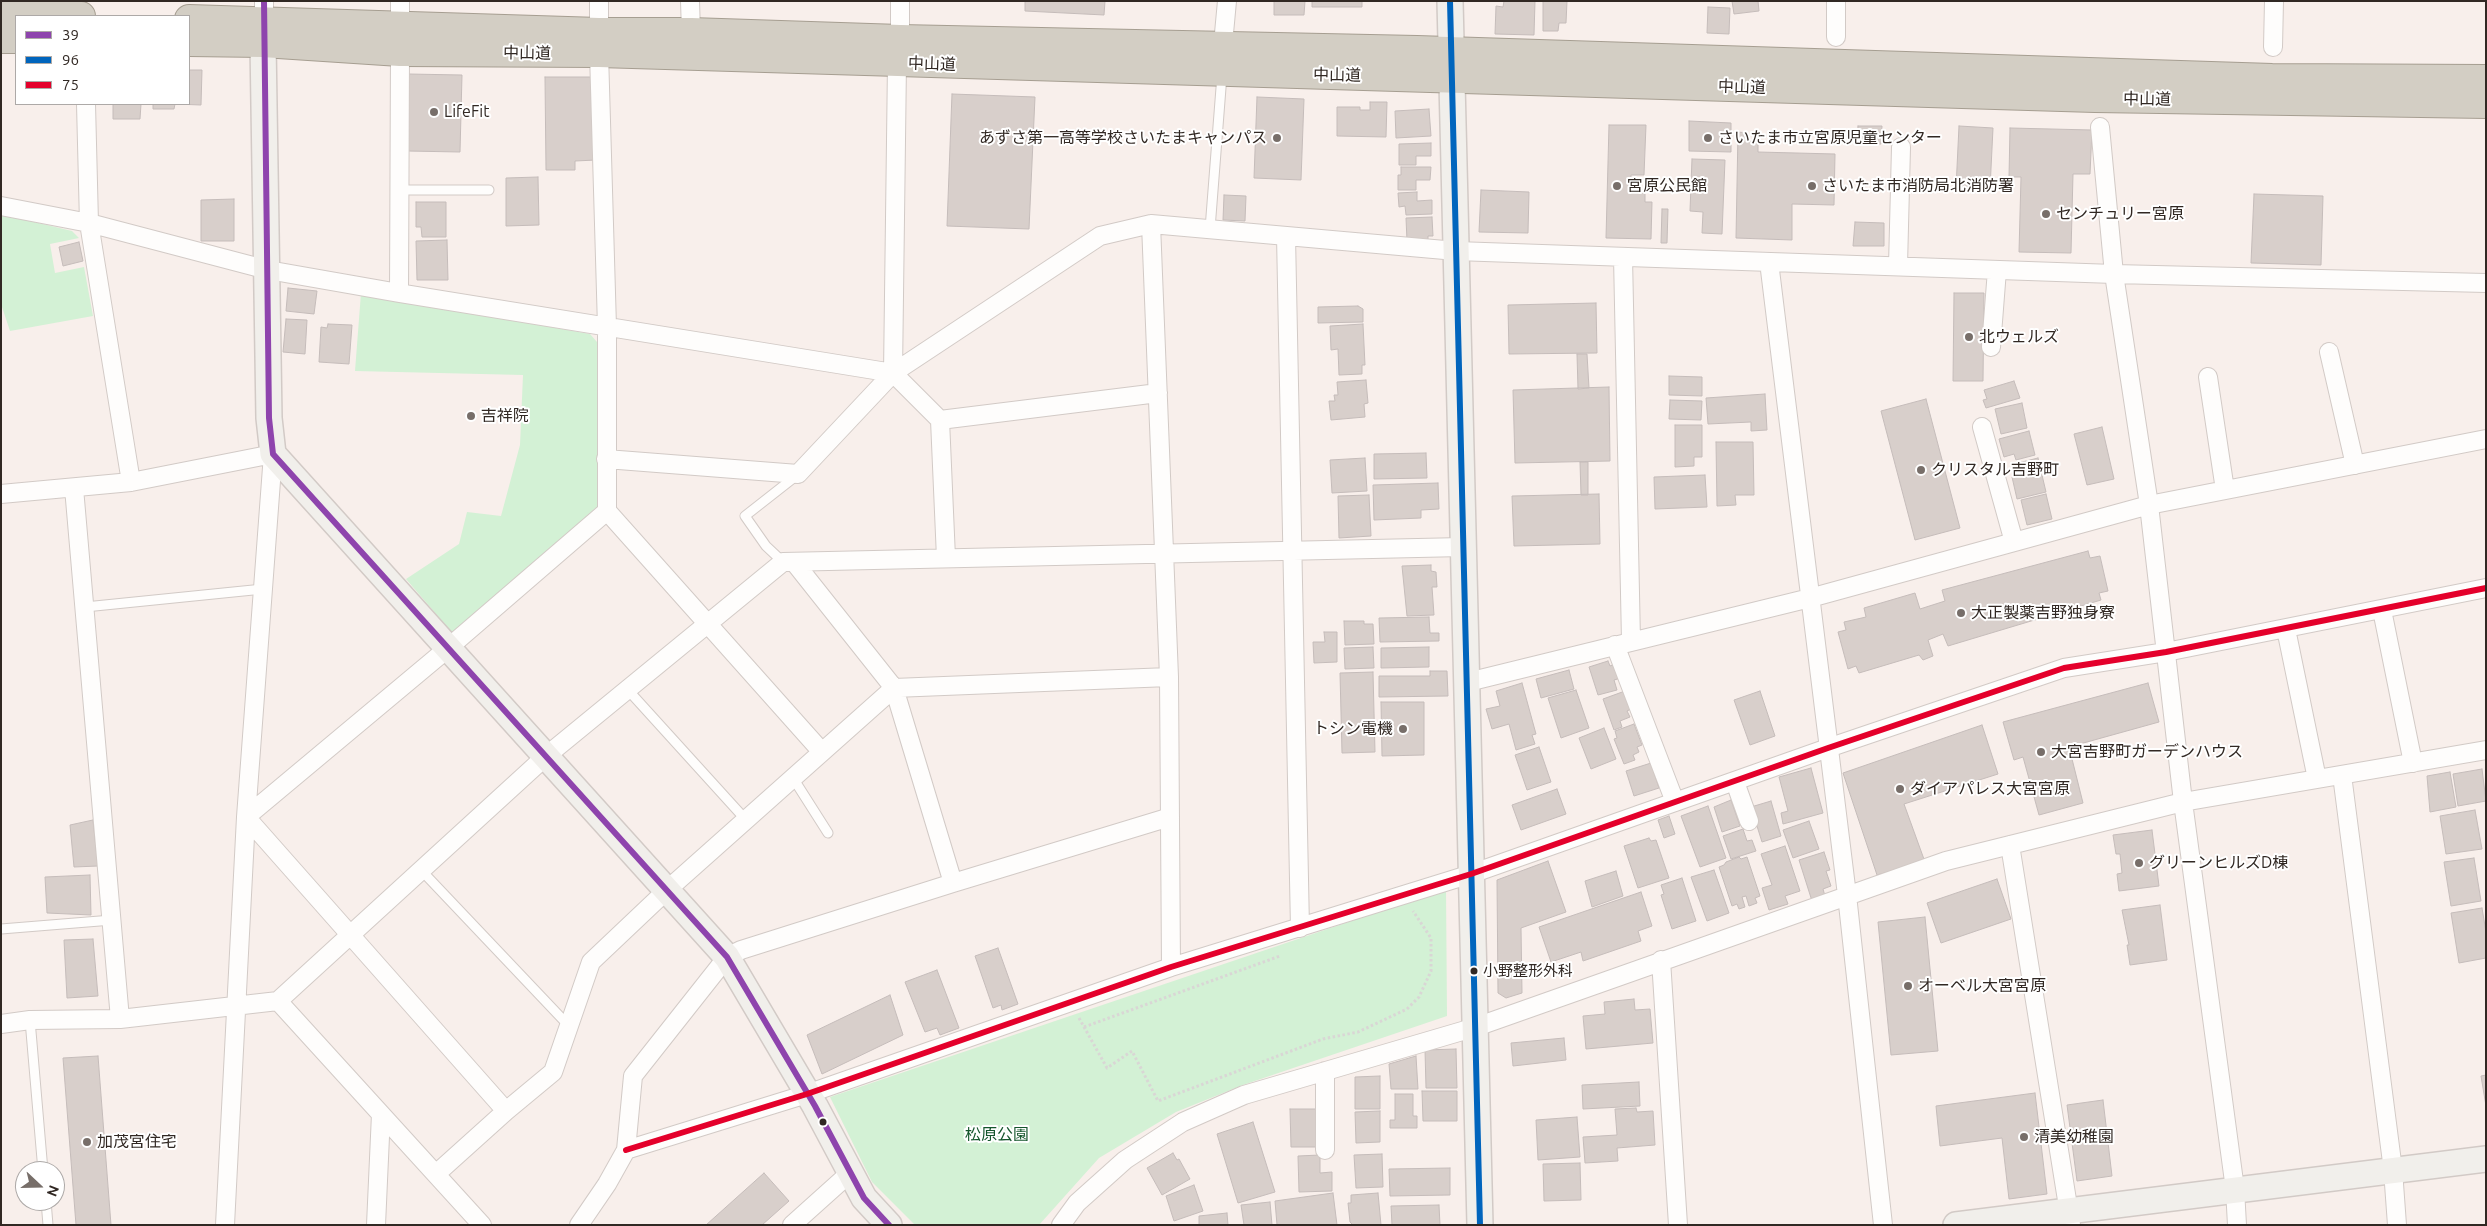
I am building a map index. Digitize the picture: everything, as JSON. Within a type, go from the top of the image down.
[{"type":"highway","points":[[1,13],[55,15]]},
{"type":"highway","name":"中山道","points":[[200,13],[264,22],[400,26],[599,43],[898,51],[1224,44],[2272,78],[2486,79]]},
{"type":"highway","name":"中山道","points":[[190,42],[264,22]]},
{"type":"highway","name":"中山道","points":[[599,43],[691,32],[898,51],[1222,72],[2095,98],[2486,104]]},
{"type":"highway","points":[[1,39],[15,39]]},
{"type":"highway","points":[[2367,102],[2390,110],[2486,115]]},
{"type":"street","points":[[82,15],[83,1]]},
{"type":"street","points":[[599,1],[607,327],[607,511],[822,752]]},
{"type":"street","points":[[690,1],[691,32]]},
{"type":"street","points":[[893,373],[900,1]]},
{"type":"street","points":[[1224,44],[1227,1]]},
{"type":"street","points":[[1450,1],[1480,1225]]},
{"type":"street","points":[[1836,1],[1836,37]]},
{"type":"street","points":[[2272,47],[2274,1]]},
{"type":"street","points":[[225,1225],[246,817],[273,454],[269,418],[264,22]]},
{"type":"street","points":[[399,293],[400,26]]},
{"type":"street","points":[[86,105],[90,223],[130,482]]},
{"type":"street","points":[[2100,127],[2114,274],[2149,505],[2183,802],[2235,1189],[2237,1225]]},
{"type":"street","points":[[1898,266],[1902,147]]},
{"type":"street","points":[[1,206],[90,223],[268,270],[893,373],[940,420],[946,558]]},
{"type":"street","points":[[606,459],[798,474],[893,373],[1100,236],[1151,224],[1456,250],[2114,274],[2486,283]]},
{"type":"street","points":[[1151,224],[1169,677],[1171,967]]},
{"type":"street","points":[[1286,236],[1300,928]]},
{"type":"street","points":[[1623,257],[1623,643],[1675,802]]},
{"type":"street","points":[[1769,262],[1847,895],[1883,1225]]},
{"type":"street","points":[[1991,347],[1997,270]]},
{"type":"street","points":[[2329,352],[2355,465]]},
{"type":"street","points":[[2208,377],[2225,490]]},
{"type":"street","points":[[940,420],[1158,392]]},
{"type":"street","points":[[1982,426],[2014,542]]},
{"type":"street","points":[[1468,682],[1810,598],[2149,505],[2486,440]]},
{"type":"street","points":[[1,494],[130,482],[273,454]]},
{"type":"street","points":[[273,454],[727,957],[807,1094],[864,1198],[889,1225]]},
{"type":"street","points":[[74,488],[120,1019]]},
{"type":"street","points":[[246,817],[447,649],[607,511]]},
{"type":"street","points":[[1,1024],[30,1020],[120,1019],[278,1001],[545,757],[708,624],[789,562],[1463,547]]},
{"type":"street","points":[[789,562],[894,688],[953,883]]},
{"type":"street","points":[[626,1150],[807,1094],[1171,967],[1471,874],[1828,748],[2064,668],[2166,652],[2486,588]]},
{"type":"street","points":[[2382,610],[2413,763]]},
{"type":"street","points":[[2286,628],[2317,779]]},
{"type":"street","points":[[436,1174],[506,1111],[554,1072],[591,962],[666,891],[894,688],[1169,677]]},
{"type":"street","points":[[1061,1225],[1077,1203],[1125,1160],[1183,1122],[1244,1095],[1476,1027],[1660,960],[1946,861],[2183,802],[2486,750]]},
{"type":"street","points":[[2342,775],[2393,1170],[2398,1225]]},
{"type":"street","points":[[1735,782],[1750,821]]},
{"type":"street","points":[[246,817],[506,1111]]},
{"type":"street","points":[[579,1225],[607,1184],[626,1150],[633,1076],[727,957],[741,950],[953,883],[1170,817]]},
{"type":"street","points":[[2010,845],[2070,1218]]},
{"type":"street","points":[[1660,960],[1678,1225]]},
{"type":"street","points":[[278,1001],[482,1225]]},
{"type":"street","points":[[1325,1071],[1325,1150]]},
{"type":"street","points":[[376,1225],[381,1114]]},
{"type":"street","points":[[1956,1225],[2070,1218],[2235,1189],[2486,1159]]},
{"type":"street","points":[[792,1225],[851,1172]]},
{"type":"lane","points":[[1210,229],[1222,72]]},
{"type":"lane","points":[[399,190],[489,190]]},
{"type":"lane","points":[[789,562],[766,546],[745,516],[798,474]]},
{"type":"lane","points":[[85,607],[263,589]]},
{"type":"lane","points":[[628,690],[746,820]]},
{"type":"lane","points":[[793,778],[828,833]]},
{"type":"lane","points":[[421,870],[569,1026]]},
{"type":"lane","points":[[1,929],[112,920]]},
{"type":"lane","points":[[30,1020],[42,1161]]},
{"type":"lane","points":[[47,1211],[48,1225]]},
{"type":"path","points":[[1070,1002],[1106,1068],[1132,1051],[1158,1101],[1323,1040],[1358,1032],[1407,1009],[1419,997],[1431,970],[1431,938],[1412,908],[1410,893]]},
{"type":"path","points":[[1084,1027],[1281,956]]},
{"type":"green space","points":[[1,214],[72,231],[79,238],[50,244],[55,273],[84,267],[93,316],[10,331],[1,304]]},
{"type":"green space","points":[[361,293],[590,334],[597,342],[599,505],[454,635],[406,579],[459,544],[467,512],[501,516],[520,445],[523,375],[355,371]]},
{"type":"green space","name":"松原公園","points":[[1446,889],[1447,1016],[1243,1085],[1176,1112],[1099,1158],[1039,1225],[915,1225],[872,1182],[830,1097]]},
{"type":"building","points":[[1025,1],[1105,1],[1104,15],[1025,11]]},
{"type":"building","points":[[1274,1],[1305,1],[1304,15],[1274,15]]},
{"type":"building","points":[[1312,1],[1362,1],[1362,7],[1312,7]]},
{"type":"building","points":[[1504,1],[1535,1],[1534,35],[1495,34],[1496,6],[1503,7]]},
{"type":"building","points":[[1543,1],[1567,1],[1566,23],[1559,23],[1558,31],[1543,31]]},
{"type":"building","points":[[1732,1],[1758,1],[1759,11],[1734,14]]},
{"type":"building","points":[[1708,7],[1730,8],[1729,34],[1707,33]]},
{"type":"building","points":[[190,70],[202,70],[201,105],[190,105]]},
{"type":"building","points":[[408,74],[462,75],[460,152],[407,151]]},
{"type":"building","points":[[545,77],[595,77],[596,160],[575,161],[575,170],[546,170]]},
{"type":"building","points":[[952,94],[1035,97],[1029,229],[947,226]]},
{"type":"building","points":[[1257,97],[1304,99],[1301,180],[1254,178]]},
{"type":"building","points":[[1370,102],[1387,102],[1386,137],[1337,136],[1337,107],[1360,107],[1360,110],[1370,110]]},
{"type":"building","points":[[113,105],[141,105],[140,119],[113,119]]},
{"type":"building","points":[[153,105],[175,105],[174,109],[153,109]]},
{"type":"building","points":[[1429,109],[1431,136],[1396,138],[1395,111]]},
{"type":"building","points":[[1689,121],[1731,123],[1731,152],[1689,151]]},
{"type":"building","points":[[1609,125],[1646,125],[1644,175],[1631,175],[1630,189],[1645,190],[1645,202],[1652,202],[1651,239],[1606,238]]},
{"type":"building","points":[[1858,126],[1882,126],[1881,144],[1857,143]]},
{"type":"building","points":[[1959,126],[1993,128],[1990,189],[1956,188]]},
{"type":"building","name":"センチュリー宮原","points":[[2010,128],[2092,130],[2090,174],[2073,174],[2071,253],[2019,252],[2021,177],[2009,177]]},
{"type":"building","points":[[1738,132],[1748,133],[1748,141],[1758,141],[1758,152],[1835,154],[1834,205],[1792,204],[1792,240],[1736,238]]},
{"type":"building","points":[[1431,143],[1431,156],[1416,156],[1416,165],[1399,165],[1399,144]]},
{"type":"building","points":[[1692,159],[1725,160],[1722,234],[1702,233],[1703,212],[1690,211]]},
{"type":"building","points":[[1401,167],[1431,167],[1430,180],[1416,180],[1416,190],[1398,190],[1398,175],[1401,175]]},
{"type":"building","points":[[538,177],[539,225],[506,226],[506,178]]},
{"type":"building","points":[[1481,190],[1529,192],[1528,233],[1479,232]]},
{"type":"building","points":[[1417,192],[1417,201],[1432,200],[1432,214],[1406,215],[1405,206],[1399,207],[1398,193]]},
{"type":"building","points":[[2254,194],[2323,196],[2321,265],[2251,263]]},
{"type":"building","points":[[1224,195],[1246,196],[1245,221],[1223,220]]},
{"type":"building","points":[[234,199],[234,241],[201,241],[201,200]]},
{"type":"building","points":[[416,202],[446,202],[446,237],[422,237],[421,227],[416,227]]},
{"type":"building","points":[[1662,209],[1668,209],[1667,243],[1661,243]]},
{"type":"building","points":[[1432,217],[1433,236],[1428,236],[1428,240],[1407,241],[1406,218]]},
{"type":"building","points":[[1855,222],[1884,223],[1884,246],[1853,246]]},
{"type":"building","points":[[447,240],[448,280],[417,280],[416,241]]},
{"type":"building","points":[[79,242],[83,261],[63,266],[59,247]]},
{"type":"building","points":[[288,288],[317,291],[314,314],[286,311]]},
{"type":"building","name":"北ウェルズ","points":[[1954,293],[1984,293],[1983,381],[1953,381]]},
{"type":"building","points":[[1596,303],[1597,353],[1509,354],[1508,305]]},
{"type":"building","points":[[1358,306],[1363,309],[1363,322],[1318,323],[1318,307]]},
{"type":"building","points":[[286,319],[307,320],[305,354],[283,352]]},
{"type":"building","points":[[328,324],[352,325],[349,364],[319,362],[321,327],[327,328]]},
{"type":"building","points":[[1363,324],[1365,365],[1362,365],[1362,374],[1339,375],[1338,349],[1331,350],[1330,326]]},
{"type":"building","points":[[1577,354],[1587,354],[1589,388],[1578,389]]},
{"type":"building","points":[[1669,376],[1702,377],[1702,396],[1669,395]]},
{"type":"building","points":[[1366,380],[1368,403],[1364,404],[1365,417],[1331,420],[1329,401],[1335,401],[1334,395],[1338,395],[1337,382]]},
{"type":"building","points":[[2014,381],[2020,398],[1986,408],[1983,400],[1987,399],[1984,390]]},
{"type":"building","points":[[1609,387],[1610,461],[1515,463],[1513,390]]},
{"type":"building","points":[[1765,394],[1767,430],[1751,431],[1751,422],[1708,424],[1706,398]]},
{"type":"building","name":"クリスタル吉野町","points":[[1926,399],[1960,528],[1915,540],[1881,411]]},
{"type":"building","points":[[1670,400],[1702,401],[1701,420],[1669,419]]},
{"type":"building","points":[[2022,403],[2027,428],[2001,434],[1995,409]]},
{"type":"building","points":[[1675,425],[1702,425],[1702,457],[1694,457],[1694,466],[1675,467]]},
{"type":"building","points":[[2102,427],[2114,479],[2087,485],[2074,434]]},
{"type":"building","points":[[2029,431],[2035,455],[2016,460],[2014,454],[2004,457],[1999,439]]},
{"type":"building","points":[[1716,442],[1753,442],[1754,495],[1735,495],[1736,505],[1717,506]]},
{"type":"building","points":[[1426,453],[1427,478],[1374,479],[1374,454]]},
{"type":"building","points":[[1365,458],[1367,491],[1332,493],[1330,460]]},
{"type":"building","points":[[2038,458],[2046,492],[2017,499],[2012,477],[2016,475],[2014,464]]},
{"type":"building","points":[[1580,462],[1588,462],[1588,495],[1581,495]]},
{"type":"building","points":[[1705,475],[1707,507],[1655,509],[1654,477]]},
{"type":"building","points":[[1438,483],[1439,509],[1421,510],[1421,518],[1374,520],[1373,485]]},
{"type":"building","points":[[1599,494],[1600,544],[1514,546],[1512,496]]},
{"type":"building","points":[[2046,494],[2052,519],[2027,525],[2021,500]]},
{"type":"building","points":[[1369,495],[1371,536],[1339,538],[1338,496]]},
{"type":"building","name":"大正製薬吉野独身寮","points":[[2088,551],[2090,558],[2100,556],[2108,591],[2099,593],[2101,600],[1948,646],[1943,634],[1928,640],[1933,656],[1923,660],[1919,655],[1859,673],[1856,666],[1848,669],[1838,632],[1846,630],[1844,622],[1866,617],[1864,608],[1915,593],[1920,609],[1945,601],[1942,590]]},
{"type":"building","points":[[1431,565],[1431,571],[1436,572],[1437,587],[1432,587],[1434,615],[1407,616],[1402,566]]},
{"type":"building","points":[[1429,617],[1430,633],[1439,633],[1439,641],[1380,642],[1379,618]]},
{"type":"building","points":[[1344,621],[1364,621],[1364,624],[1373,624],[1374,644],[1345,645]]},
{"type":"building","points":[[1324,632],[1337,632],[1337,662],[1314,663],[1313,642],[1325,642]]},
{"type":"building","points":[[1373,647],[1374,668],[1345,669],[1344,648]]},
{"type":"building","points":[[1429,647],[1429,667],[1381,668],[1381,648]]},
{"type":"building","points":[[1608,661],[1610,666],[1617,663],[1621,678],[1614,680],[1617,690],[1598,695],[1589,667]]},
{"type":"building","points":[[1569,670],[1574,689],[1541,698],[1536,679]]},
{"type":"building","points":[[1430,671],[1447,671],[1448,696],[1379,697],[1379,676],[1430,676]]},
{"type":"building","points":[[1373,672],[1375,752],[1342,753],[1340,673]]},
{"type":"building","points":[[1522,683],[1536,734],[1532,735],[1535,744],[1516,750],[1509,724],[1492,729],[1486,709],[1500,706],[1496,691]]},
{"type":"building","name":"大宮吉野町ガーデンハウス","points":[[2148,683],[2159,722],[2069,747],[2083,803],[2039,815],[2023,757],[2014,760],[2003,722]]},
{"type":"building","points":[[1576,690],[1589,728],[1561,738],[1548,698]]},
{"type":"building","points":[[1625,691],[1631,709],[1627,711],[1630,717],[1620,721],[1622,727],[1614,730],[1603,699]]},
{"type":"building","points":[[1760,691],[1775,736],[1750,745],[1734,700]]},
{"type":"building","name":"トシン電機","points":[[1381,702],[1424,702],[1424,755],[1382,756]]},
{"type":"building","points":[[1634,724],[1642,745],[1637,747],[1639,752],[1633,755],[1635,760],[1624,764],[1614,739],[1617,738],[1615,731]]},
{"type":"building","name":"ダイアパレス大宮宮原","points":[[1982,725],[1998,774],[1904,804],[1925,862],[1877,875],[1843,773]]},
{"type":"building","points":[[1604,728],[1616,759],[1591,769],[1579,738]]},
{"type":"building","points":[[1539,747],[1551,782],[1527,790],[1515,755]]},
{"type":"building","points":[[1651,763],[1659,788],[1634,796],[1626,771]]},
{"type":"building","points":[[1811,768],[1823,813],[1783,824],[1781,813],[1788,811],[1779,777]]},
{"type":"building","points":[[2482,769],[2486,801],[2458,806],[2453,774]]},
{"type":"building","points":[[2450,772],[2456,807],[2430,812],[2427,776]]},
{"type":"building","points":[[1557,789],[1566,814],[1521,830],[1512,805]]},
{"type":"building","points":[[1731,800],[1740,826],[1722,832],[1714,807]]},
{"type":"building","points":[[1771,801],[1781,836],[1762,842],[1751,807]]},
{"type":"building","points":[[1708,806],[1726,858],[1700,867],[1681,816]]},
{"type":"building","points":[[2475,810],[2482,849],[2446,854],[2440,816]]},
{"type":"building","points":[[1669,816],[1675,834],[1664,838],[1658,820]]},
{"type":"building","points":[[93,820],[98,866],[74,867],[70,825]]},
{"type":"building","points":[[1809,821],[1819,849],[1793,858],[1783,830]]},
{"type":"building","points":[[1743,829],[1747,841],[1752,840],[1756,851],[1731,859],[1723,836]]},
{"type":"building","name":"グリーンヒルズD棟","points":[[2152,830],[2159,886],[2119,891],[2117,874],[2122,873],[2120,854],[2116,854],[2113,835]]},
{"type":"building","points":[[1649,838],[1651,841],[1656,840],[1669,878],[1638,888],[1624,846]]},
{"type":"building","points":[[1785,846],[1800,891],[1785,896],[1788,904],[1769,910],[1762,888],[1772,885],[1761,854]]},
{"type":"building","points":[[1824,852],[1830,870],[1826,871],[1831,886],[1823,889],[1825,896],[1812,901],[1799,860]]},
{"type":"building","points":[[1739,857],[1741,859],[1747,857],[1760,896],[1755,898],[1757,903],[1749,906],[1746,896],[1742,897],[1745,907],[1739,909],[1737,904],[1732,906],[1719,867]]},
{"type":"building","points":[[2474,858],[2481,901],[2451,906],[2444,862]]},
{"type":"building","points":[[1548,861],[1566,912],[1521,928],[1522,993],[1506,998],[1498,993],[1497,880]]},
{"type":"building","points":[[1714,870],[1729,913],[1707,921],[1691,877]]},
{"type":"building","points":[[1616,871],[1623,896],[1592,907],[1585,881]]},
{"type":"building","points":[[90,875],[91,915],[47,913],[45,877]]},
{"type":"building","points":[[1682,878],[1696,921],[1672,929],[1661,895],[1664,894],[1661,885]]},
{"type":"building","points":[[1997,879],[2011,919],[1941,943],[1927,903]]},
{"type":"building","points":[[1641,892],[1652,926],[1638,931],[1641,941],[1583,961],[1581,952],[1551,962],[1539,927]]},
{"type":"building","points":[[2160,905],[2167,960],[2130,965],[2127,945],[2129,945],[2122,910]]},
{"type":"building","points":[[2482,908],[2486,932],[2486,958],[2459,963],[2451,913]]},
{"type":"building","name":"オーベル大宮宮原","points":[[1925,917],[1938,1051],[1891,1055],[1878,922]]},
{"type":"building","points":[[93,939],[98,996],[67,998],[64,940]]},
{"type":"building","points":[[998,948],[1018,1004],[1002,1010],[1001,1005],[993,1008],[975,956]]},
{"type":"building","points":[[937,970],[959,1028],[940,1035],[937,1028],[925,1032],[905,982]]},
{"type":"building","points":[[890,995],[903,1035],[822,1074],[807,1035]]},
{"type":"building","points":[[1634,999],[1635,1010],[1650,1009],[1653,1043],[1586,1049],[1583,1016],[1605,1014],[1604,1002]]},
{"type":"building","points":[[1564,1038],[1566,1060],[1513,1066],[1511,1043]]},
{"type":"building","points":[[1456,1049],[1457,1088],[1426,1088],[1425,1050]]},
{"type":"building","name":"加茂宮住宅","points":[[98,1056],[111,1225],[76,1225],[63,1058]]},
{"type":"building","points":[[1416,1056],[1418,1089],[1391,1089],[1389,1064]]},
{"type":"building","points":[[2486,1075],[2486,1106],[2481,1076]]},
{"type":"building","points":[[1380,1076],[1380,1109],[1355,1109],[1355,1077]]},
{"type":"building","points":[[1639,1082],[1640,1106],[1583,1109],[1582,1085]]},
{"type":"building","points":[[1422,1091],[1457,1091],[1457,1121],[1423,1121]]},
{"type":"building","points":[[2035,1093],[2047,1194],[2009,1199],[2002,1138],[1940,1146],[1936,1106]]},
{"type":"building","points":[[1395,1094],[1413,1094],[1413,1116],[1417,1116],[1417,1128],[1390,1128],[1390,1120],[1395,1120]]},
{"type":"building","points":[[2103,1100],[2112,1176],[2077,1181],[2067,1105]]},
{"type":"building","points":[[1636,1108],[1637,1112],[1653,1111],[1655,1145],[1617,1148],[1618,1161],[1585,1163],[1583,1137],[1617,1135],[1615,1109]]},
{"type":"building","points":[[1290,1109],[1317,1109],[1318,1147],[1291,1147]]},
{"type":"building","points":[[1380,1111],[1380,1142],[1356,1143],[1355,1112]]},
{"type":"building","points":[[1577,1117],[1580,1157],[1538,1160],[1536,1120]]},
{"type":"building","points":[[1253,1122],[1275,1192],[1238,1203],[1217,1134]]},
{"type":"building","points":[[1173,1153],[1177,1160],[1179,1159],[1190,1179],[1162,1195],[1147,1168]]},
{"type":"building","points":[[1382,1154],[1383,1187],[1356,1188],[1354,1155]]},
{"type":"building","points":[[1320,1155],[1320,1173],[1332,1172],[1332,1191],[1299,1192],[1298,1156]]},
{"type":"building","points":[[1580,1163],[1581,1200],[1544,1201],[1543,1164]]},
{"type":"building","points":[[1450,1168],[1450,1195],[1390,1196],[1389,1169]]},
{"type":"building","points":[[764,1173],[789,1201],[762,1225],[706,1225]]},
{"type":"building","points":[[1194,1185],[1203,1211],[1174,1221],[1166,1196]]},
{"type":"building","points":[[1333,1193],[1337,1225],[1277,1225],[1275,1201]]},
{"type":"building","points":[[1378,1193],[1381,1225],[1353,1225],[1350,1222],[1348,1203],[1351,1203],[1351,1195]]},
{"type":"building","points":[[1270,1202],[1272,1225],[1244,1225],[1241,1205]]},
{"type":"building","points":[[1439,1205],[1440,1225],[1392,1225],[1391,1206]]},
{"type":"building","points":[[1227,1213],[1228,1225],[1199,1225],[1199,1216]]},
{"type":"transit line","name":"39","points":[[264,1],[269,418],[273,454],[727,957],[815,1106],[864,1198],[889,1225]]},
{"type":"transit line","name":"96","points":[[1450,1],[1480,1225]]},
{"type":"transit line","name":"75","points":[[626,1150],[807,1094],[1171,967],[1471,874],[1828,748],[2064,668],[2166,652],[2486,588]]},
{"type":"place","name":"LifeFit","points":[[434,112]]},
{"type":"place","name":"あずさ第一高等学校さいたまキャンパス","points":[[1277,138]]},
{"type":"place","name":"さいたま市立宮原児童センター","points":[[1708,138]]},
{"type":"place","name":"宮原公民館","points":[[1617,186]]},
{"type":"place","name":"さいたま市消防局北消防署","points":[[1812,186]]},
{"type":"place","name":"センチュリー宮原","points":[[2046,214]]},
{"type":"place","name":"北ウェルズ","points":[[1969,337]]},
{"type":"place","name":"吉祥院","points":[[471,416]]},
{"type":"place","name":"クリスタル吉野町","points":[[1921,470]]},
{"type":"place","name":"大正製薬吉野独身寮","points":[[1961,613]]},
{"type":"place","name":"トシン電機","points":[[1403,729]]},
{"type":"place","name":"大宮吉野町ガーデンハウス","points":[[2041,752]]},
{"type":"place","name":"ダイアパレス大宮宮原","points":[[1900,789]]},
{"type":"place","name":"グリーンヒルズD棟","points":[[2139,863]]},
{"type":"place","name":"小野整形外科","points":[[1474,971]]},
{"type":"place","name":"オーベル大宮宮原","points":[[1908,986]]},
{"type":"place","name":"清美幼稚園","points":[[2024,1137]]},
{"type":"place","name":"加茂宮住宅","points":[[87,1142]]}]
